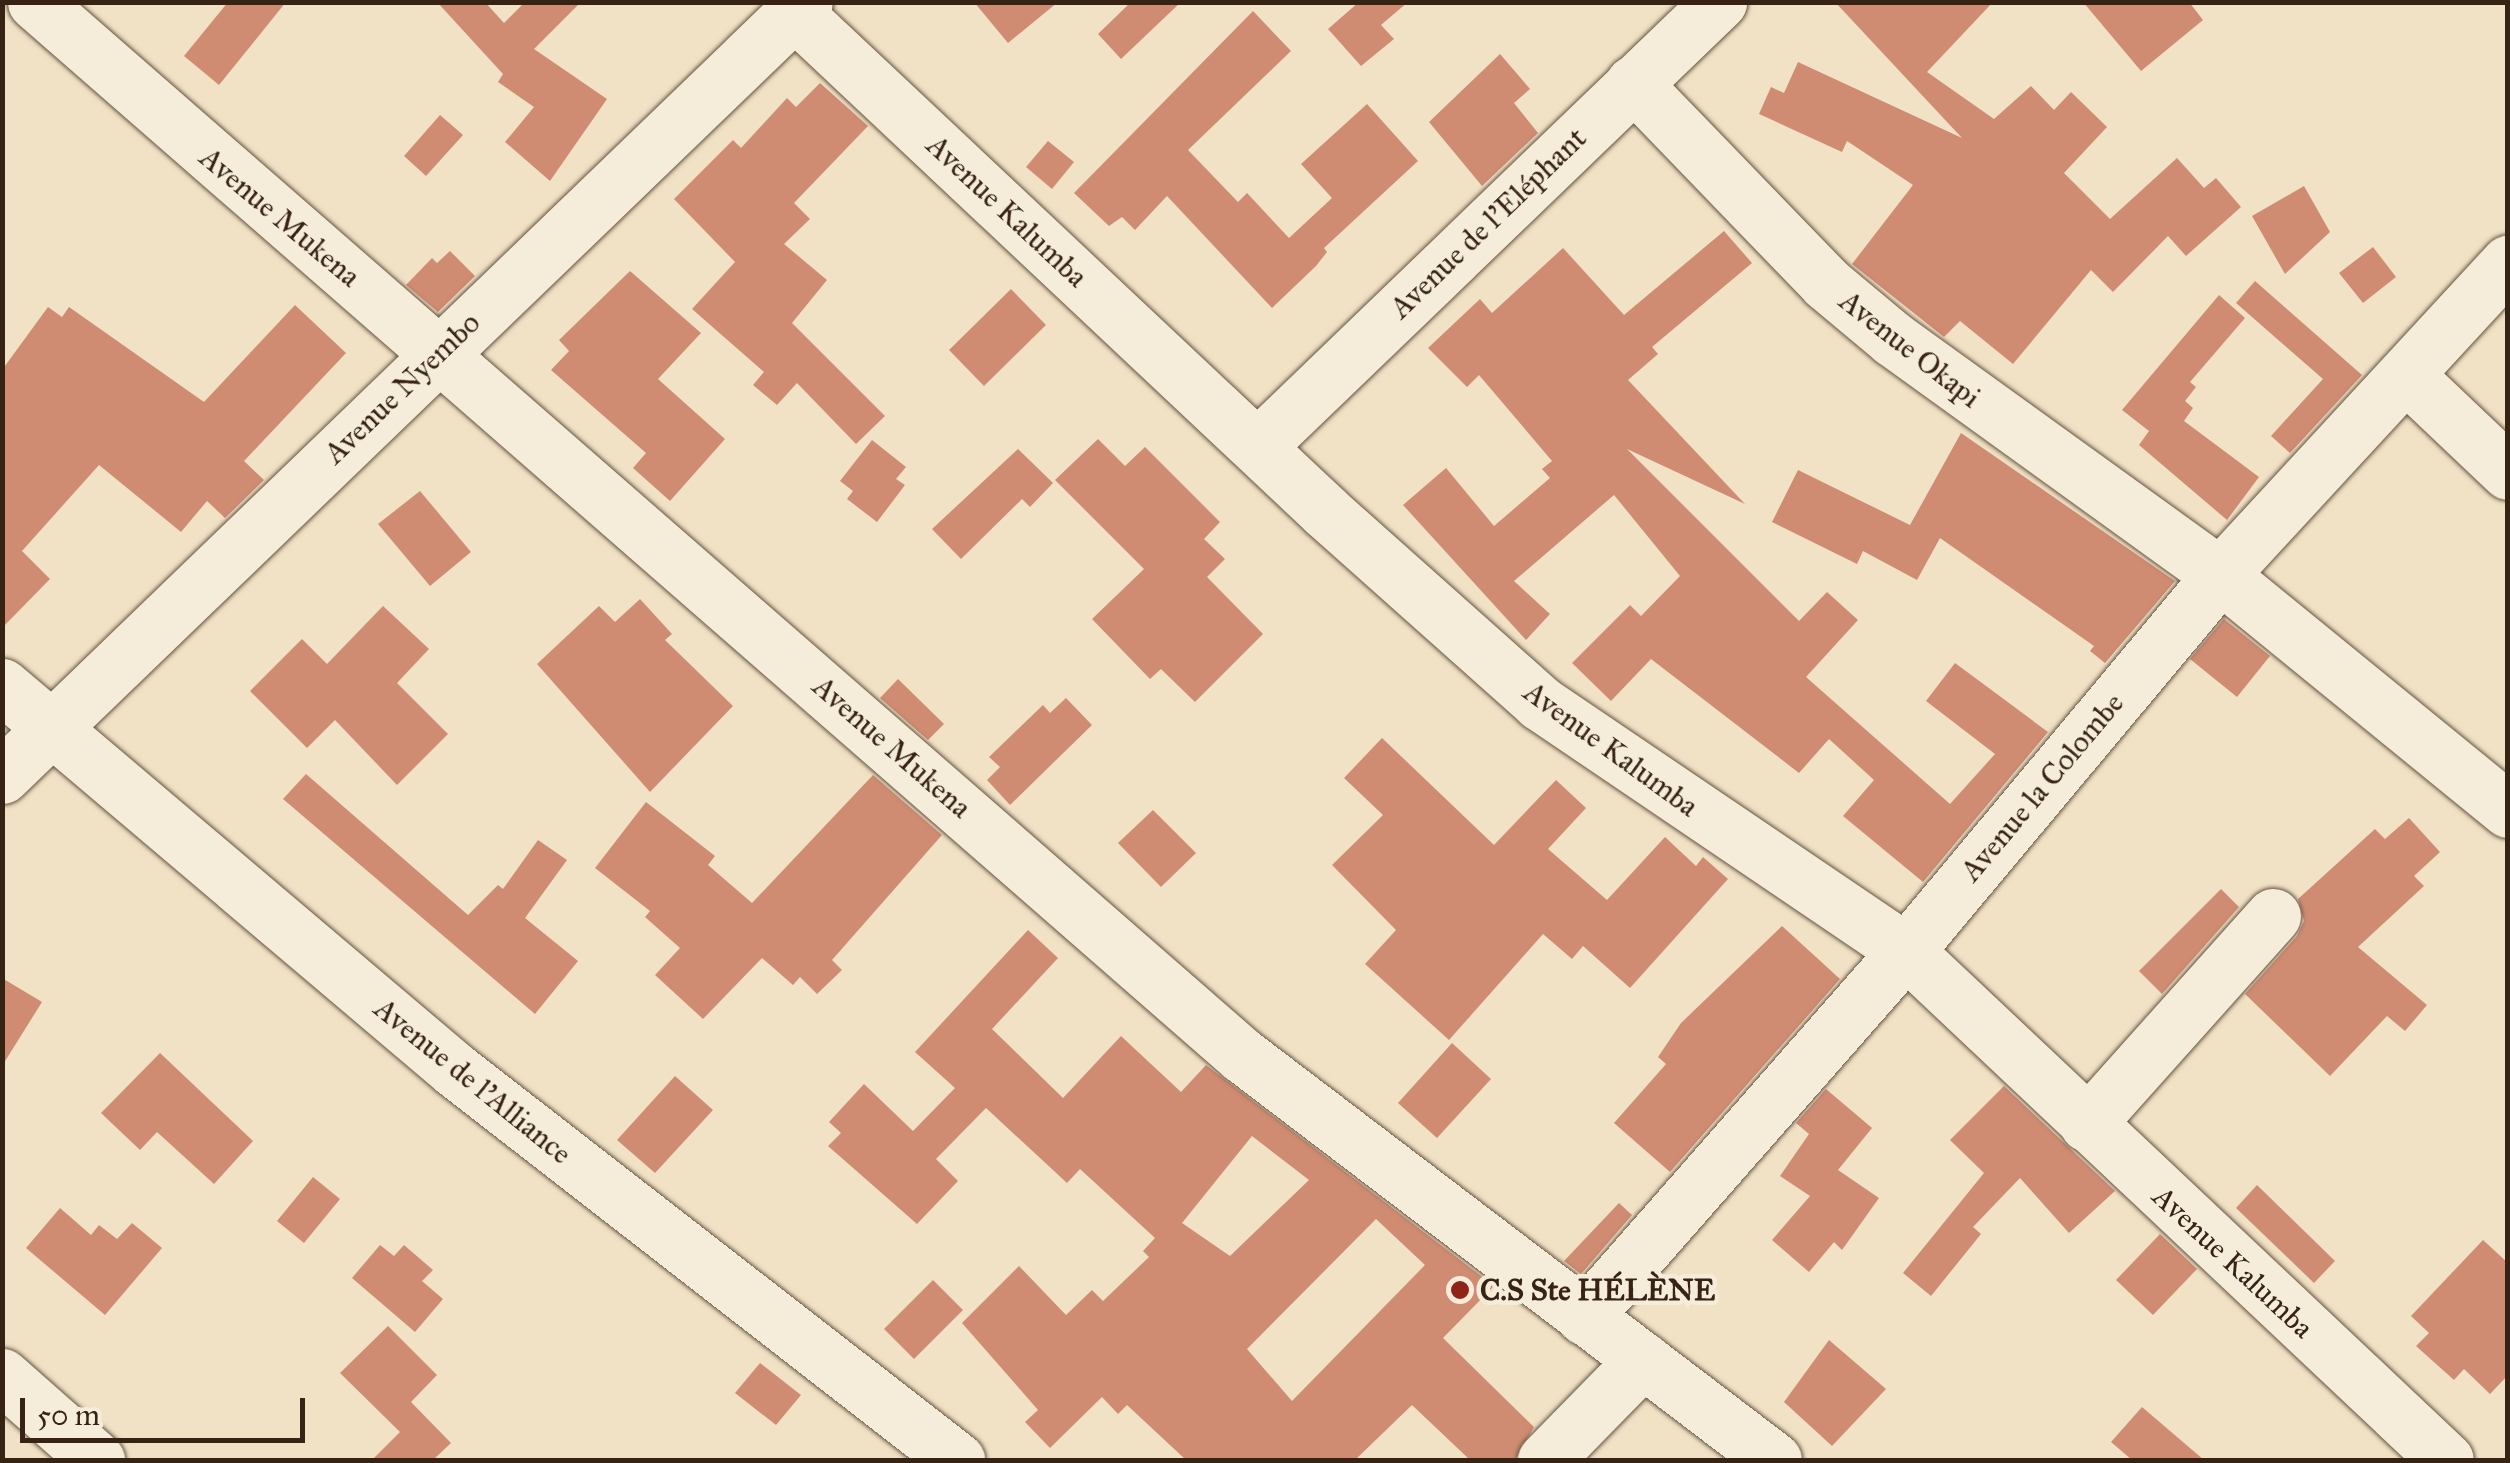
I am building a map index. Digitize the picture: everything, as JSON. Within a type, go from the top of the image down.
[{"type":"street","name":"Avenue Mukena","points":[[35,2],[144,102],[441,350],[1243,1056],[1774,1460]]},
{"type":"street","name":"Avenue de l'Eléphant","points":[[1259,445],[1719,2]]},
{"type":"street","name":"Avenue Nyembo","points":[[2,776],[800,7]]},
{"type":"street","name":"Avenue Kalumba","points":[[800,7],[1259,445],[1568,726],[1822,888],[1906,950],[2446,1460]]},
{"type":"street","name":"Avenue Okapi","points":[[1633,83],[1826,284],[1952,385],[2097,482],[2220,575],[2508,810]]},
{"type":"street","name":"Avenue la Colombe","points":[[1584,1317],[1906,950],[2220,575],[2408,377],[2508,263]]},
{"type":"street","points":[[2408,377],[2508,472]]},
{"type":"street","name":"Avenue de l'Alliance","points":[[2,686],[455,1070],[956,1460]]},
{"type":"street","points":[[2087,1124],[2273,916]]},
{"type":"street","points":[[1545,1460],[1644,1360]]},
{"type":"street","points":[[2,1376],[98,1460]]},
{"type":"building","points":[[228,2],[286,2],[219,85],[184,56]]},
{"type":"building","points":[[437,2],[485,2],[504,23],[525,2],[581,2],[534,49],[607,99],[550,181],[505,142],[534,107],[498,82],[503,74]]},
{"type":"building","points":[[974,2],[1058,2],[1008,43]]},
{"type":"building","points":[[1131,2],[1181,2],[1121,59],[1098,34]]},
{"type":"building","points":[[1359,2],[1408,2],[1381,25],[1394,39],[1361,66],[1328,29]]},
{"type":"building","points":[[1835,2],[1993,2],[1927,72],[1994,119],[2031,86],[2054,110],[2071,92],[2107,127],[2064,173],[2110,219],[2177,158],[2204,188],[2216,178],[2241,207],[2186,256],[2168,236],[2113,292],[2091,270],[2013,364],[1960,321],[1944,337],[1852,264],[1913,185],[1847,141],[1842,152],[1759,114],[1771,87],[1784,93],[1798,62],[1962,138]]},
{"type":"building","points":[[2083,2],[2189,2],[2203,20],[2141,71]]},
{"type":"building","points":[[1253,11],[1291,51],[1188,150],[1238,202],[1247,193],[1289,238],[1332,198],[1301,164],[1367,104],[1418,161],[1324,248],[1327,252],[1316,266],[1272,308],[1167,196],[1135,230],[1122,217],[1109,226],[1074,193]]},
{"type":"building","points":[[1500,54],[1530,89],[1514,103],[1538,133],[1482,186],[1429,122]]},
{"type":"building","points":[[820,83],[868,126],[794,203],[810,219],[784,244],[827,280],[792,323],[885,416],[856,444],[797,383],[777,405],[753,385],[764,372],[692,309],[735,262],[674,199],[733,140],[741,148],[787,98],[796,107]]},
{"type":"building","points":[[440,115],[463,135],[426,176],[404,156]]},
{"type":"building","points":[[1048,141],[1074,162],[1052,189],[1026,167]]},
{"type":"building","points":[[2304,186],[2330,232],[2285,274],[2252,216]]},
{"type":"building","points":[[1724,231],[1752,263],[1652,347],[1658,354],[1628,380],[1745,504],[1627,449],[1799,621],[1827,592],[1858,620],[1806,677],[1950,804],[1995,754],[1926,701],[1955,663],[2048,732],[1923,882],[1843,816],[1874,780],[1829,739],[1799,773],[1651,659],[1611,701],[1572,663],[1630,605],[1641,616],[1680,576],[1614,495],[1514,581],[1550,614],[1526,640],[1403,505],[1446,468],[1494,526],[1550,478],[1542,469],[1552,461],[1479,375],[1467,387],[1428,348],[1480,299],[1492,313],[1563,248],[1624,315]]},
{"type":"building","points":[[2373,247],[2396,277],[2363,303],[2339,273]]},
{"type":"building","points":[[450,251],[475,276],[438,312],[406,285],[432,258],[437,263]]},
{"type":"building","points":[[630,271],[701,333],[658,379],[725,439],[670,501],[633,468],[646,453],[551,370],[569,351],[559,340]]},
{"type":"building","points":[[2255,281],[2362,375],[2290,453],[2271,436],[2323,379],[2236,303]]},
{"type":"building","points":[[1011,289],[1046,325],[984,386],[949,350]]},
{"type":"building","points":[[2219,295],[2245,318],[2190,382],[2196,387],[2185,401],[2193,408],[2184,421],[2259,477],[2227,520],[2139,445],[2149,431],[2122,410]]},
{"type":"building","points":[[295,305],[346,353],[244,461],[264,480],[225,518],[207,501],[181,532],[99,465],[22,551],[50,579],[2,628],[2,370],[48,307],[62,317],[69,307],[204,402]]},
{"type":"building","points":[[1961,433],[2175,581],[2105,663],[2090,651],[2094,646],[1940,538],[1917,580],[1863,551],[1857,564],[1772,522],[1798,470],[1910,525]]},
{"type":"building","points":[[1098,439],[1125,466],[1145,447],[1220,522],[1204,539],[1225,559],[1207,577],[1263,634],[1195,702],[1161,669],[1150,679],[1092,619],[1144,569],[1055,480]]},
{"type":"building","points":[[872,440],[906,467],[896,479],[905,485],[877,522],[847,499],[853,491],[840,481]]},
{"type":"building","points":[[1018,449],[1053,483],[1030,507],[1022,499],[961,559],[932,529]]},
{"type":"building","points":[[420,491],[471,552],[430,586],[378,524]]},
{"type":"building","points":[[640,599],[672,634],[665,640],[733,706],[650,792],[537,664],[599,606],[615,622]]},
{"type":"building","points":[[383,606],[429,649],[397,683],[448,734],[397,785],[335,720],[307,748],[250,691],[302,639],[327,664]]},
{"type":"building","points":[[2224,619],[2270,656],[2237,697],[2190,659]]},
{"type":"building","points":[[898,679],[944,724],[928,740],[880,698]]},
{"type":"building","points":[[1066,698],[1092,725],[1010,805],[987,780],[1000,767],[989,757],[1043,705],[1050,713]]},
{"type":"building","points":[[1382,738],[1494,845],[1556,780],[1586,808],[1548,849],[1607,900],[1665,837],[1696,866],[1703,857],[1728,879],[1630,988],[1583,946],[1572,959],[1543,934],[1449,1040],[1365,964],[1396,930],[1332,865],[1383,815],[1344,778]]},
{"type":"building","points":[[306,774],[468,915],[498,885],[503,889],[538,840],[567,860],[525,918],[578,961],[535,1014],[283,799]]},
{"type":"building","points":[[873,775],[942,835],[832,960],[842,970],[817,994],[800,977],[793,985],[762,958],[703,1019],[655,975],[680,948],[645,917],[650,911],[595,868],[646,802],[715,856],[708,865],[752,903]]},
{"type":"building","points":[[1153,810],[1196,853],[1161,887],[1118,843]]},
{"type":"building","points":[[2409,818],[2440,852],[2414,876],[2424,886],[2358,947],[2427,1005],[2405,1031],[2387,1016],[2330,1076],[2245,994],[2297,936],[2304,921],[2298,899],[2375,829],[2385,839]]},
{"type":"building","points":[[2221,889],[2239,907],[2162,994],[2139,971]]},
{"type":"building","points":[[1782,926],[1840,979],[1670,1172],[1614,1123],[1666,1064],[1658,1057],[1681,1023]]},
{"type":"building","points":[[1028,930],[1058,958],[992,1029],[1063,1098],[1121,1036],[1181,1092],[1206,1065],[1494,1286],[1443,1338],[1534,1427],[1515,1460],[1470,1460],[1412,1405],[1355,1460],[1186,1460],[1127,1405],[1118,1414],[1102,1397],[1050,1448],[1025,1422],[1038,1410],[962,1323],[1019,1266],[1066,1315],[1092,1290],[1103,1301],[1149,1257],[1143,1251],[1155,1238],[1080,1169],[1067,1183],[986,1108],[936,1159],[958,1181],[917,1224],[828,1146],[841,1133],[829,1122],[864,1084],[913,1131],[955,1088],[915,1052]],"holes":[[[1252,1136],[1309,1180],[1230,1256],[1182,1223]],[[1376,1219],[1425,1265],[1292,1401],[1247,1349]]]},
{"type":"building","points":[[2,978],[42,1002],[2,1066]]},
{"type":"building","points":[[1452,1043],[1491,1079],[1437,1138],[1398,1103]]},
{"type":"building","points":[[160,1053],[253,1141],[214,1184],[157,1132],[140,1150],[101,1113]]},
{"type":"building","points":[[675,1076],[713,1110],[655,1173],[617,1140]]},
{"type":"building","points":[[2004,1086],[2115,1191],[2069,1233],[2020,1178],[1973,1227],[1981,1234],[1931,1296],[1903,1273],[1984,1173],[1950,1140]]},
{"type":"building","points":[[1826,1089],[1872,1128],[1838,1170],[1879,1198],[1842,1250],[1834,1242],[1809,1272],[1772,1240],[1810,1196],[1780,1176],[1809,1134],[1796,1123]]},
{"type":"building","points":[[313,1177],[340,1199],[304,1243],[277,1221]]},
{"type":"building","points":[[2257,1185],[2335,1261],[2314,1283],[2236,1208]]},
{"type":"building","points":[[1619,1203],[1632,1215],[1581,1274],[1564,1261]]},
{"type":"building","points":[[60,1208],[91,1235],[99,1225],[117,1239],[132,1223],[162,1248],[105,1315],[26,1248]]},
{"type":"building","points":[[2160,1234],[2197,1269],[2153,1315],[2116,1280]]},
{"type":"building","points":[[2483,1240],[2508,1263],[2508,1375],[2490,1394],[2464,1369],[2454,1380],[2416,1346],[2429,1333],[2411,1316]]},
{"type":"building","points":[[380,1245],[394,1256],[404,1245],[433,1270],[422,1281],[443,1299],[415,1332],[352,1278]]},
{"type":"building","points":[[933,1280],[963,1310],[914,1359],[884,1329]]},
{"type":"building","points":[[388,1326],[437,1375],[411,1402],[451,1443],[433,1460],[372,1460],[400,1432],[340,1373]]},
{"type":"building","points":[[1829,1340],[1886,1389],[1832,1446],[1784,1402]]},
{"type":"building","points":[[760,1363],[801,1395],[776,1425],[735,1393]]},
{"type":"building","points":[[2142,1407],[2204,1460],[2132,1460],[2111,1442]]},
{"type":"place","name":"C.S Ste HÉLÈNE","points":[[1460,1290]]}]
